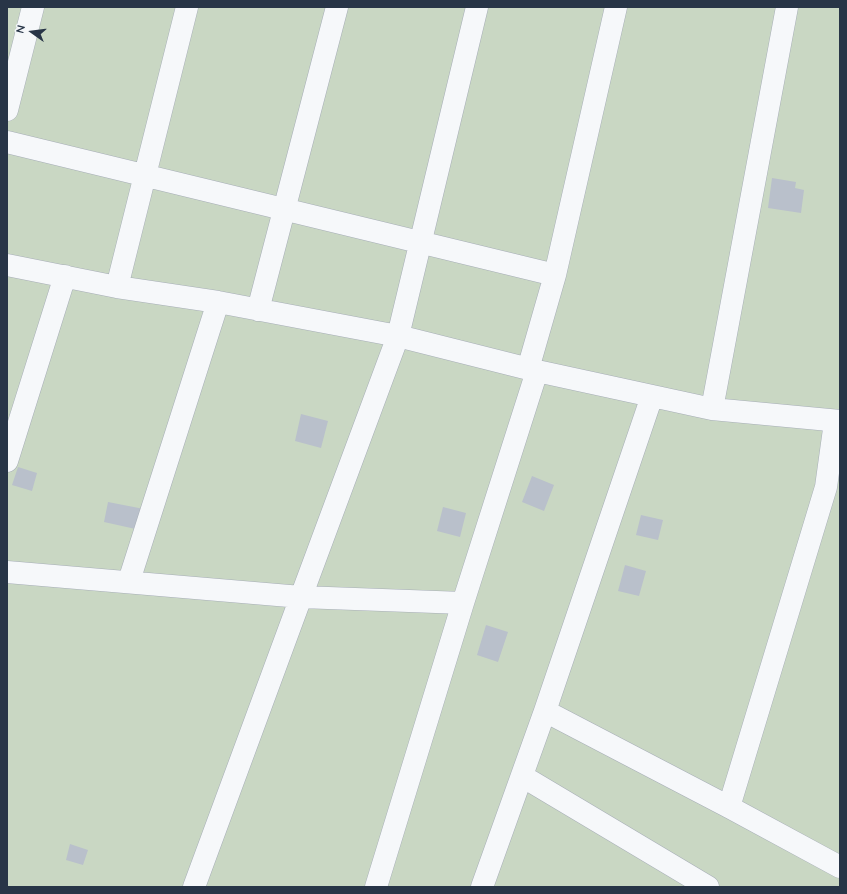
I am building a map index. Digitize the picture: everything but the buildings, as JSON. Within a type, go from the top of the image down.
[{"type":"street","points":[[7,110],[34,7]]},
{"type":"street","points":[[117,287],[187,7]]},
{"type":"street","points":[[258,310],[337,7]]},
{"type":"street","points":[[194,887],[300,597],[398,336],[477,7]]},
{"type":"street","points":[[376,887],[533,370],[616,7]]},
{"type":"street","points":[[712,409],[786,7]]},
{"type":"street","points":[[7,142],[554,275]]},
{"type":"street","points":[[7,265],[117,287],[218,302],[398,336],[533,370],[712,409],[838,422],[826,487],[729,807]]},
{"type":"street","points":[[7,461],[65,276]]},
{"type":"street","points":[[129,582],[218,302]]},
{"type":"street","points":[[482,887],[545,711],[652,396]]},
{"type":"street","points":[[7,572],[300,597],[463,603]]},
{"type":"street","points":[[545,711],[840,867]]},
{"type":"street","points":[[522,776],[708,887]]},
{"type":"green space","points":[[7,7],[840,7],[840,887],[7,887]]}]
